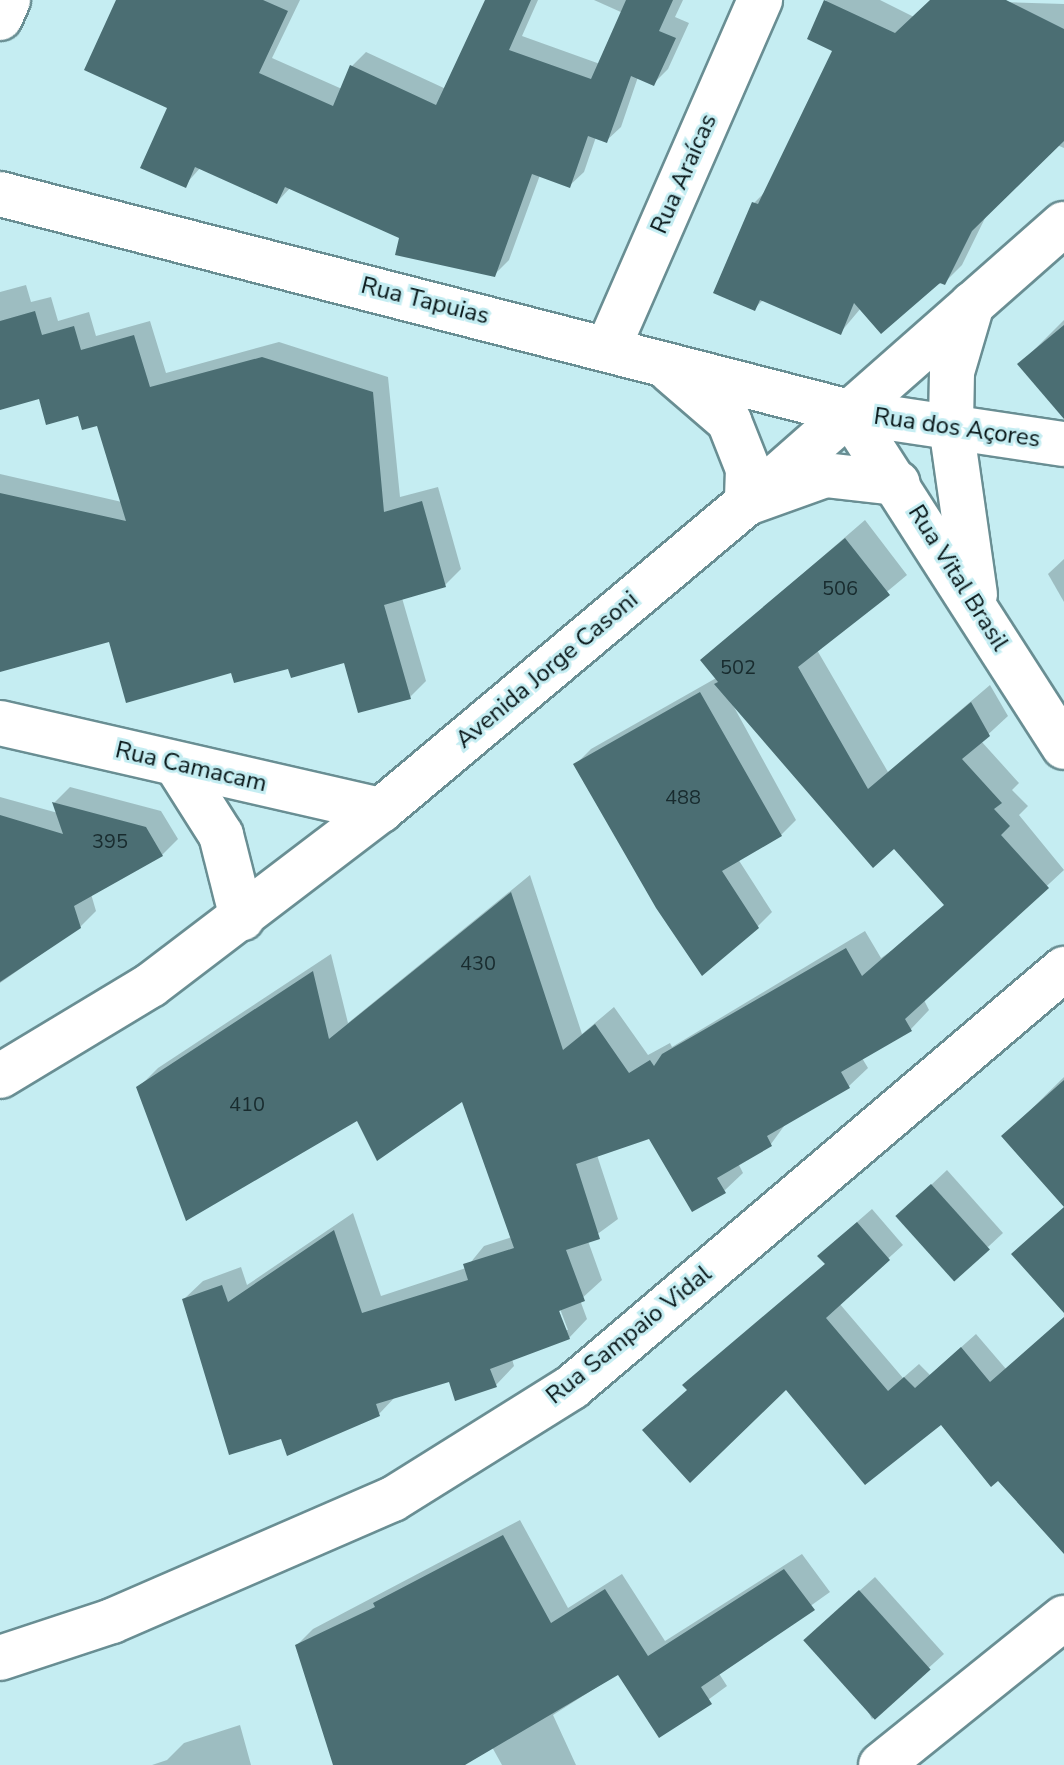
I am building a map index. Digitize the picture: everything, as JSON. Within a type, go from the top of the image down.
[{"type":"street","points":[[0,18],[8,0]]},
{"type":"street","name":"Rua Araícas","points":[[608,348],[760,0]]},
{"type":"street","name":"Rua Tapuias","points":[[0,194],[849,412]]},
{"type":"street","name":"Avenida Jorge Casoni","points":[[0,1076],[151,985],[381,810],[747,503],[1064,224]]},
{"type":"street","points":[[973,302],[952,372],[951,426],[978,609]]},
{"type":"street","points":[[656,360],[729,421],[748,469],[747,503],[825,475],[898,483]]},
{"type":"street","name":"Rua dos Açores","points":[[849,412],[1064,444]]},
{"type":"street","name":"Rua Vital Brasil","points":[[849,412],[898,483],[1064,747]]},
{"type":"street","name":"Rua Camacam","points":[[0,723],[381,810]]},
{"type":"street","points":[[176,764],[221,835],[242,918]]},
{"type":"street","name":"Rua Sampaio Vidal","points":[[0,1658],[112,1621],[393,1499],[572,1387],[1064,969]]},
{"type":"street","points":[[881,1765],[1064,1618]]},
{"type":"building","points":[[116,0],[263,0],[288,11],[259,73],[333,106],[350,65],[436,105],[485,0],[531,0],[509,50],[591,79],[626,0],[673,0],[659,31],[676,38],[654,86],[631,76],[607,143],[588,136],[570,188],[532,174],[495,277],[395,255],[399,238],[285,187],[277,204],[195,167],[186,188],[140,168],[167,108],[84,70]]},
{"type":"building","points":[[824,0],[895,33],[930,0],[1006,0],[1064,29],[1064,141],[972,231],[945,285],[940,283],[881,334],[854,303],[841,335],[760,300],[755,311],[713,293],[752,202],[758,204],[832,51],[807,39]]},
{"type":"building","points":[[35,311],[42,335],[74,326],[81,350],[134,335],[150,387],[262,357],[373,392],[384,512],[422,501],[446,587],[384,605],[411,699],[358,713],[344,663],[291,678],[288,669],[234,683],[231,673],[126,703],[109,642],[0,672],[0,493],[126,521],[97,426],[82,430],[78,416],[46,425],[39,399],[0,410],[0,321]]},
{"type":"building","points":[[1064,325],[1064,419],[1017,364]]},
{"type":"building","points":[[845,538],[890,595],[798,667],[868,789],[971,702],[990,736],[962,759],[1002,803],[994,809],[1010,826],[1001,835],[1049,888],[905,1019],[912,1031],[841,1072],[850,1088],[767,1136],[772,1146],[717,1178],[726,1193],[692,1212],[649,1139],[576,1164],[600,1239],[566,1250],[585,1301],[559,1311],[570,1339],[490,1369],[497,1387],[455,1401],[449,1382],[376,1404],[380,1416],[287,1456],[281,1439],[229,1455],[182,1299],[222,1285],[228,1302],[334,1230],[362,1313],[468,1280],[463,1264],[514,1248],[462,1102],[377,1161],[357,1121],[186,1221],[136,1087],[313,971],[329,1039],[511,892],[563,1050],[595,1024],[629,1073],[650,1060],[654,1066],[662,1054],[846,948],[862,976],[944,905],[894,849],[873,868],[714,684],[718,682],[700,660]]},
{"type":"building","points":[[700,692],[782,836],[722,871],[759,928],[702,976],[656,908],[573,764]]},
{"type":"building","points":[[52,802],[146,827],[163,856],[74,906],[81,928],[0,982],[0,815],[63,834]]},
{"type":"building","points":[[1064,1080],[1064,1207],[1001,1136]]},
{"type":"building","points":[[931,1184],[990,1249],[954,1282],[895,1216]]},
{"type":"building","points":[[1064,1207],[1064,1313],[1011,1254]]},
{"type":"building","points":[[857,1222],[890,1260],[826,1318],[888,1391],[904,1377],[915,1388],[961,1347],[990,1382],[1064,1317],[1064,1554],[998,1481],[991,1487],[941,1425],[865,1485],[786,1390],[690,1483],[642,1430],[687,1390],[682,1385],[825,1264],[817,1256]]},
{"type":"building","points":[[503,1535],[551,1623],[605,1589],[648,1656],[784,1569],[815,1610],[701,1687],[712,1704],[659,1738],[618,1675],[465,1765],[333,1765],[295,1645],[375,1607],[373,1603]]},
{"type":"building","points":[[859,1590],[931,1670],[875,1720],[803,1640]]}]
